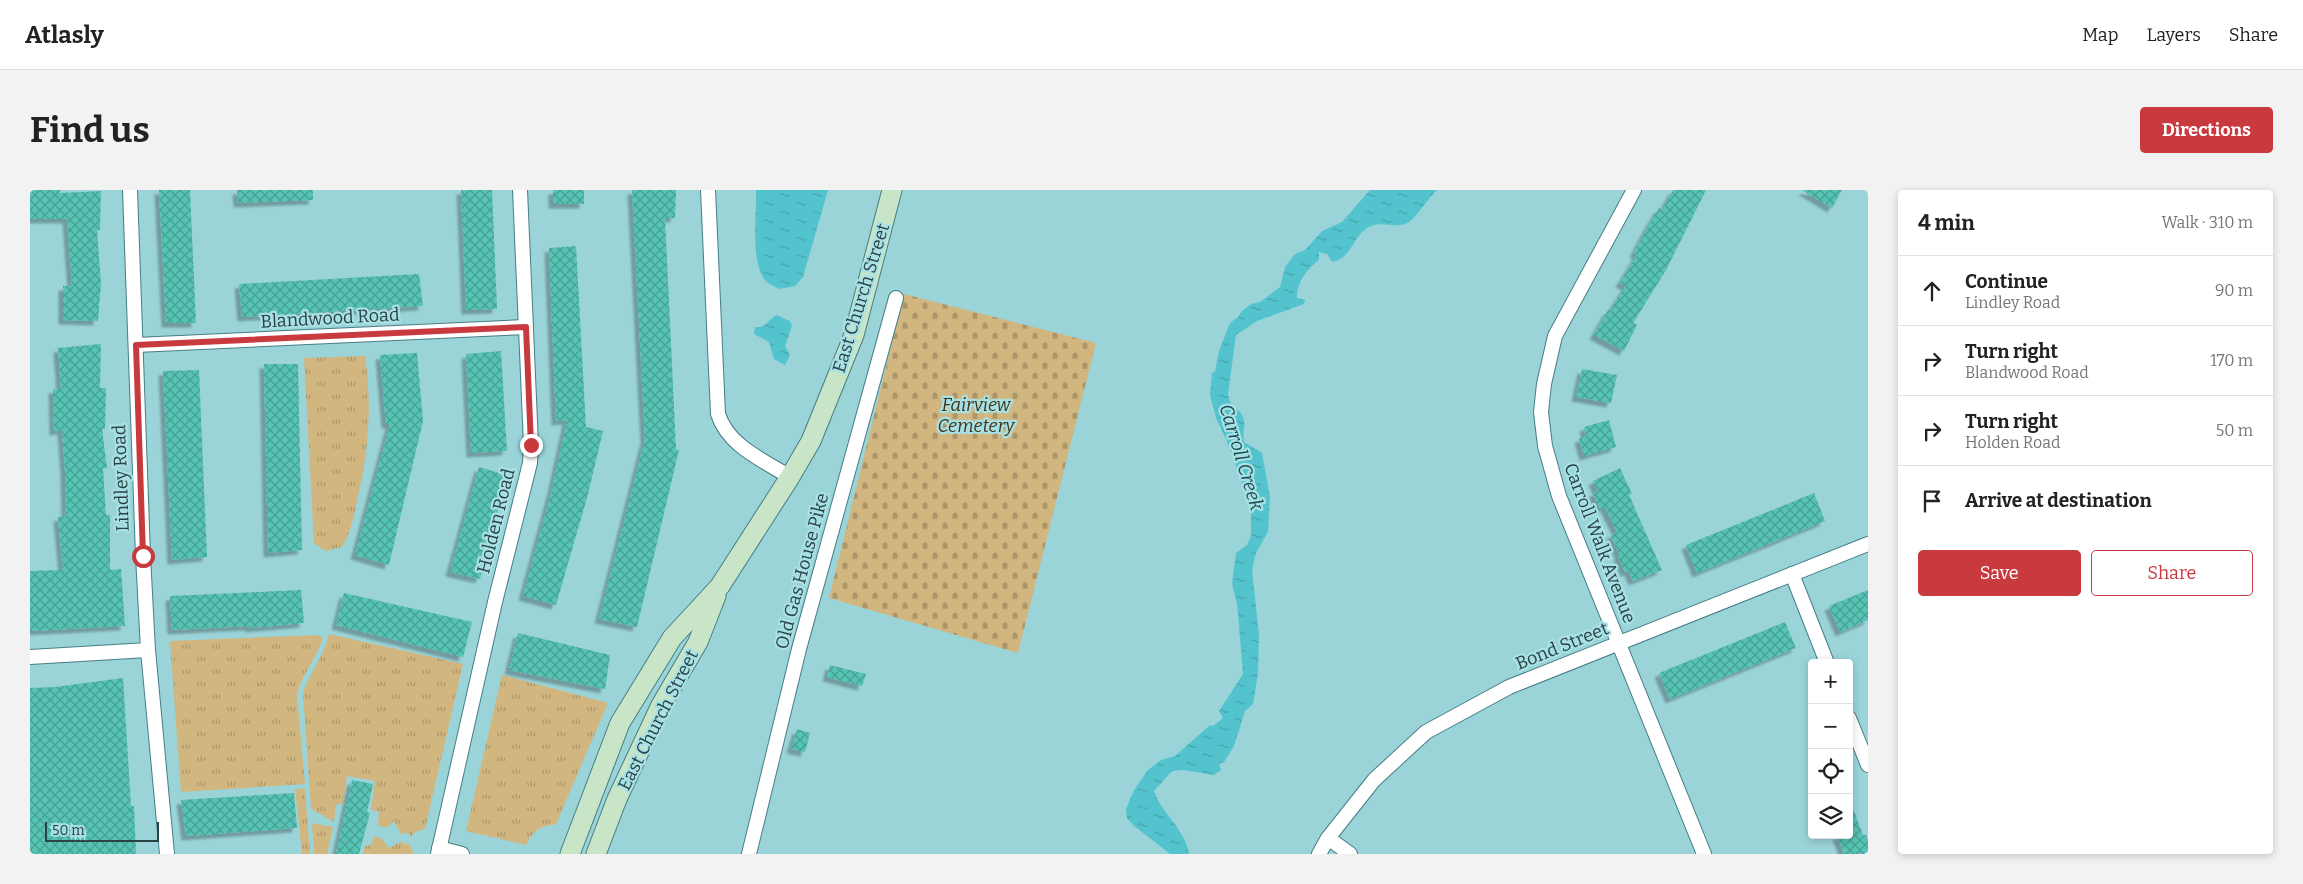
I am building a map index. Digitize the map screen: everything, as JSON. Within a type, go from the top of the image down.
[{"type":"main road","name":"East Church Street","points":[[570,854],[620,723],[672,638],[720,586],[790,477],[815,432],[854,335],[892,190]]},
{"type":"main road","name":"East Church Street","points":[[596,854],[617,799],[661,705],[698,642],[720,586]]},
{"type":"street","name":"Lindley Road","points":[[130,190],[148,650],[167,854]]},
{"type":"street","name":"Holden Road","points":[[438,851],[494,602],[530,463],[531,445],[520,190]]},
{"type":"street","points":[[708,190],[718,414],[722,428],[731,438],[790,477]]},
{"type":"street","name":"Carroll Walk Avenue","points":[[1634,190],[1555,336],[1544,384],[1541,412],[1545,446],[1559,496],[1704,854]]},
{"type":"street","name":"Old Gas House Pike","points":[[749,854],[799,649],[896,298]]},
{"type":"street","name":"Blandwood Road","points":[[136,345],[526,327]]},
{"type":"street","name":"Bond Street","points":[[1319,854],[1328,838],[1374,780],[1426,732],[1509,687],[1868,544]]},
{"type":"street","points":[[1792,574],[1825,659]]},
{"type":"street","points":[[30,657],[148,650]]},
{"type":"street","points":[[1853,728],[1868,766]]},
{"type":"street","points":[[1328,838],[1350,854]]},
{"type":"street","points":[[438,851],[462,854]]},
{"type":"green space","name":"Fairview Cemetery","points":[[904,294],[1096,343],[1018,653],[829,598]]},
{"type":"green space","points":[[365,356],[369,409],[362,479],[352,522],[342,547],[325,551],[314,543],[304,358]]},
{"type":"green space","points":[[329,634],[463,664],[425,829],[415,832],[411,837],[407,832],[402,835],[393,821],[388,827],[380,827],[378,823],[379,812],[371,810],[375,781],[347,776],[343,803],[336,805],[334,822],[311,809],[303,692],[324,650]]},
{"type":"green space","points":[[315,635],[323,637],[302,680],[297,695],[305,784],[181,792],[170,641]]},
{"type":"green space","points":[[502,675],[608,703],[556,824],[538,830],[531,836],[526,845],[466,831]]},
{"type":"green space","points":[[295,789],[305,789],[310,854],[302,854]]},
{"type":"green space","points":[[312,823],[333,827],[327,854],[314,854]]},
{"type":"green space","points":[[374,836],[381,838],[389,848],[402,841],[405,845],[409,843],[414,854],[363,854],[365,846],[371,845]]},
{"type":"water","points":[[756,190],[828,190],[803,277],[795,286],[779,289],[769,284],[760,272],[757,262],[755,237]]},
{"type":"water","name":"Carroll Creek","points":[[1370,190],[1437,190],[1409,222],[1400,225],[1376,225],[1367,228],[1348,252],[1339,260],[1332,262],[1327,254],[1319,252],[1319,260],[1310,268],[1298,287],[1297,298],[1305,300],[1304,304],[1257,321],[1236,335],[1228,394],[1231,405],[1244,418],[1244,442],[1262,453],[1270,497],[1268,532],[1256,553],[1252,570],[1259,635],[1258,674],[1253,704],[1245,711],[1234,746],[1224,762],[1219,764],[1221,770],[1214,775],[1183,770],[1172,771],[1154,791],[1162,807],[1183,837],[1189,854],[1170,854],[1133,825],[1127,818],[1126,809],[1134,790],[1148,770],[1161,760],[1175,756],[1210,725],[1213,726],[1223,718],[1219,711],[1243,674],[1237,603],[1232,584],[1236,553],[1247,545],[1251,536],[1251,500],[1244,489],[1227,441],[1216,418],[1210,395],[1212,373],[1215,372],[1219,351],[1230,323],[1251,304],[1260,302],[1280,287],[1285,267],[1295,254],[1305,250],[1322,231],[1342,222]]},
{"type":"water","points":[[776,315],[790,321],[792,326],[785,346],[790,355],[785,365],[774,359],[769,342],[754,334],[755,327],[765,325]]},
{"type":"building","points":[[30,190],[60,190],[60,193],[101,191],[100,230],[97,230],[101,283],[98,321],[63,320],[63,286],[72,286],[67,219],[30,219]]},
{"type":"building","points":[[159,190],[190,190],[196,323],[166,323]]},
{"type":"building","points":[[237,190],[313,190],[313,200],[238,203]]},
{"type":"building","points":[[461,190],[492,190],[497,309],[466,310]]},
{"type":"building","points":[[553,190],[584,190],[584,204],[553,204]]},
{"type":"building","points":[[632,190],[676,190],[675,218],[665,218],[676,449],[679,450],[637,627],[599,619],[645,439]]},
{"type":"building","points":[[1673,190],[1706,190],[1666,270],[1633,323],[1637,325],[1624,351],[1594,335],[1608,310],[1610,311],[1626,286],[1620,283],[1637,255],[1634,253],[1659,208],[1662,210]]},
{"type":"building","points":[[1802,190],[1842,190],[1832,208]]},
{"type":"building","points":[[576,246],[586,427],[603,431],[587,498],[556,605],[523,596],[552,489],[567,420],[556,421],[549,248]]},
{"type":"building","points":[[419,274],[423,306],[242,317],[239,284]]},
{"type":"building","points":[[101,344],[100,388],[106,388],[105,429],[102,429],[107,468],[103,468],[106,515],[110,515],[110,570],[121,569],[125,626],[30,631],[30,571],[63,570],[58,517],[66,516],[65,471],[62,430],[54,431],[53,389],[61,389],[58,348]]},
{"type":"building","points":[[501,351],[507,451],[471,453],[466,354]]},
{"type":"building","points":[[417,353],[423,421],[389,565],[355,555],[390,424],[386,424],[380,355]]},
{"type":"building","points":[[264,364],[298,364],[302,550],[268,553]]},
{"type":"building","points":[[1582,369],[1617,375],[1611,403],[1576,397]]},
{"type":"building","points":[[199,370],[207,557],[172,560],[163,371]]},
{"type":"building","points":[[1609,420],[1616,447],[1584,456],[1579,438],[1586,437],[1584,427]]},
{"type":"building","points":[[479,467],[507,475],[480,579],[450,572]]},
{"type":"building","points":[[1620,468],[1632,494],[1629,495],[1662,570],[1633,581],[1629,571],[1625,572],[1611,535],[1617,532],[1605,507],[1600,509],[1593,493],[1598,491],[1593,481]]},
{"type":"building","points":[[1814,493],[1825,521],[1697,573],[1686,545]]},
{"type":"building","points":[[301,590],[304,623],[250,628],[250,626],[172,630],[170,596]]},
{"type":"building","points":[[1868,590],[1868,620],[1840,632],[1829,606]]},
{"type":"building","points":[[344,593],[472,622],[463,657],[336,625]]},
{"type":"building","points":[[1785,622],[1796,648],[1670,699],[1659,673]]},
{"type":"building","points":[[518,633],[610,655],[605,689],[509,670]]},
{"type":"building","points":[[830,665],[866,674],[862,686],[827,677]]},
{"type":"building","points":[[123,678],[131,806],[134,806],[136,854],[30,854],[30,688],[55,687]]},
{"type":"building","points":[[797,729],[810,733],[805,752],[791,749]]},
{"type":"building","points":[[352,780],[373,784],[367,812],[370,813],[359,854],[336,854]]},
{"type":"building","points":[[294,793],[297,828],[186,836],[181,800]]},
{"type":"building","points":[[1853,809],[1863,835],[1866,835],[1868,841],[1868,854],[1844,854],[1838,839],[1853,839]]},
{"type":"route","points":[[143,556],[136,345],[526,327],[531,445]]}]
